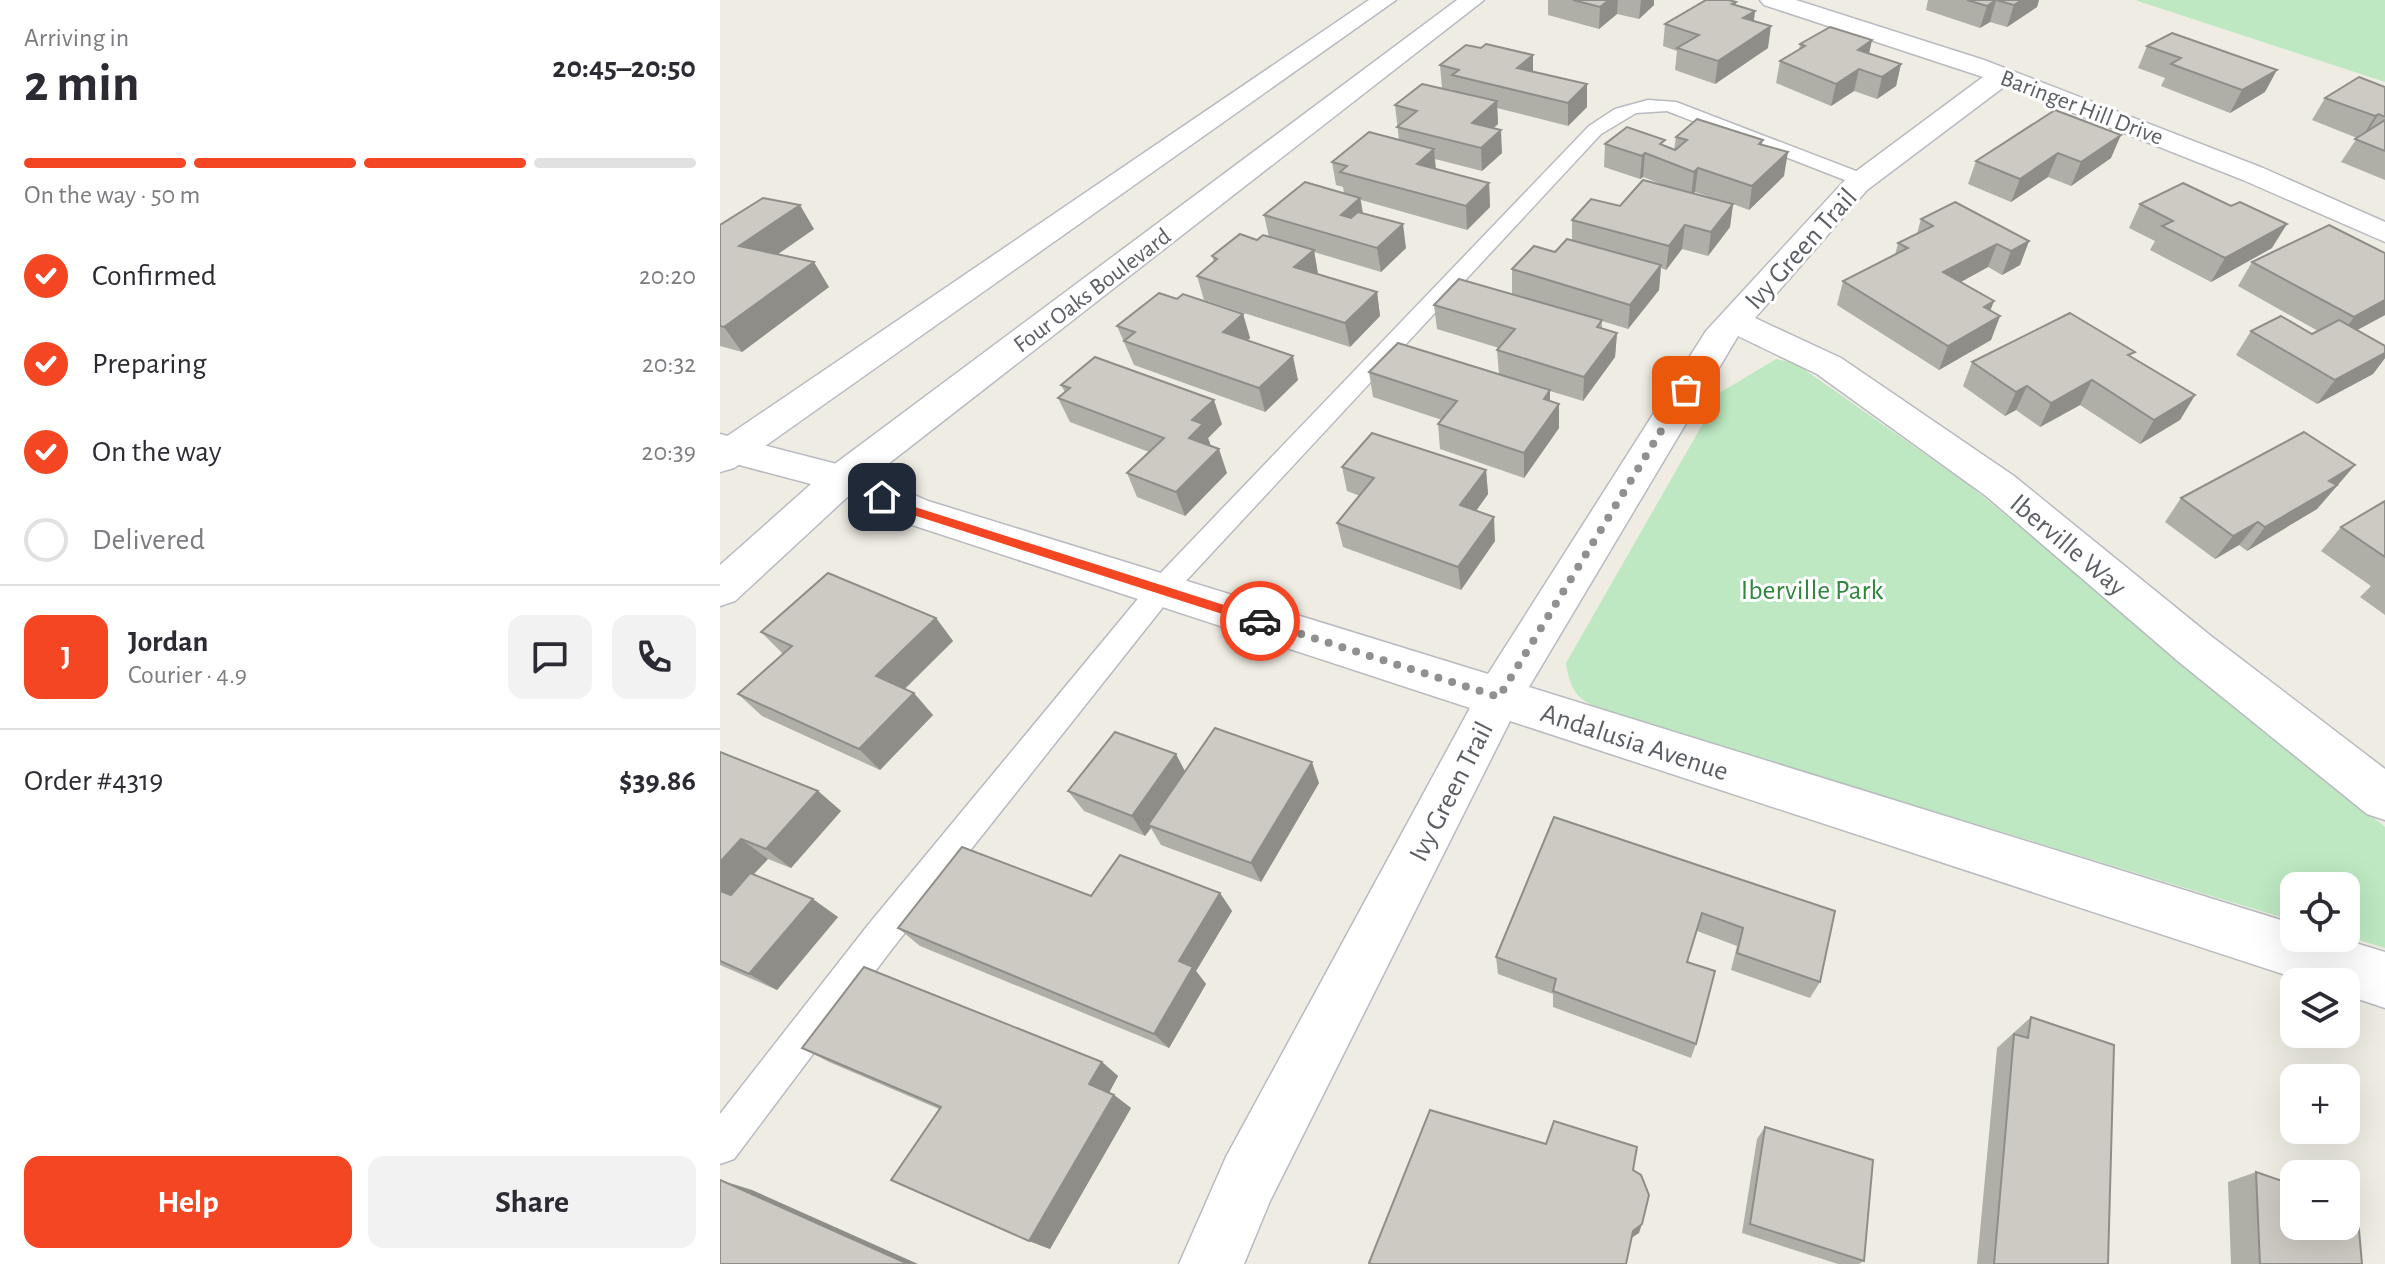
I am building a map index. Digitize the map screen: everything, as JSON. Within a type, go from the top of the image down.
[{"type":"street","points":[[724,452],[1384,0]]},
{"type":"street","name":"Four Oaks Boulevard","points":[[720,590],[842,479],[1472,0]]},
{"type":"street","name":"Baringer Hill Drive","points":[[1772,0],[2001,76],[2253,174],[2385,233]]},
{"type":"street","name":"Ivy Green Trail","points":[[1211,1264],[1248,1179],[1499,697],[1718,338],[1862,180],[2001,76]]},
{"type":"street","name":"Iberville Way","points":[[1734,321],[1829,366],[2000,486],[2195,649],[2385,798]]},
{"type":"street","name":"Andalusia Avenue","points":[[724,452],[842,479],[914,511],[2385,980]]},
{"type":"lane","points":[[720,1145],[880,937],[1161,590],[1595,130],[1616,113],[1637,105],[1670,106],[1862,180]]},
{"type":"green space","points":[[2135,0],[2385,0],[2385,82]]},
{"type":"green space","name":"Iberville Park","points":[[1776,359],[1795,363],[1969,485],[2385,827],[2385,948],[2360,940],[2360,872],[2280,872],[2280,917],[1631,719],[1596,707],[1579,697],[1573,689],[1566,663],[1721,392]]},
{"type":"building","points":[[1573,0],[1609,0],[1600,7]]},
{"type":"building","points":[[1706,0],[1736,2],[1732,4],[1755,11],[1743,18],[1771,26],[1718,61],[1677,48],[1699,35],[1665,24]]},
{"type":"building","points":[[1967,0],[1996,0],[1987,6]]},
{"type":"building","points":[[1996,0],[2022,0],[2014,5]]},
{"type":"building","points":[[1830,27],[1872,40],[1858,50],[1901,64],[1882,77],[1859,69],[1836,84],[1780,61],[1805,46],[1800,44]]},
{"type":"building","points":[[2172,33],[2277,70],[2242,90],[2171,64],[2181,58],[2147,46]]},
{"type":"building","points":[[1486,44],[1533,55],[1517,68],[1587,84],[1568,103],[1452,75],[1459,70],[1440,65],[1466,45],[1481,48]]},
{"type":"building","points":[[2359,77],[2385,87],[2385,117],[2325,98]]},
{"type":"building","points":[[1422,84],[1497,101],[1472,123],[1501,130],[1481,148],[1397,127],[1417,111],[1395,105]]},
{"type":"building","points":[[2055,110],[2121,135],[2081,162],[2058,153],[2020,179],[1976,161]]},
{"type":"building","points":[[1697,119],[1763,140],[1759,144],[1788,152],[1752,186],[1698,168],[1694,172],[1645,153],[1642,156],[1605,144],[1627,127],[1665,140],[1660,144],[1675,150],[1687,140],[1676,137]]},
{"type":"building","points":[[2385,120],[2385,151],[2355,139]]},
{"type":"building","points":[[1369,132],[1434,149],[1417,164],[1489,183],[1466,206],[1340,172],[1347,166],[1332,162]]},
{"type":"building","points":[[1643,180],[1733,204],[1711,232],[1685,225],[1669,246],[1572,220],[1591,199],[1620,206]]},
{"type":"building","points":[[1305,182],[1360,198],[1341,215],[1351,218],[1358,212],[1403,224],[1377,248],[1264,215]]},
{"type":"building","points":[[2183,183],[2231,206],[2240,202],[2287,224],[2225,258],[2162,226],[2173,221],[2140,204]]},
{"type":"building","points":[[763,198],[800,205],[739,246],[814,262],[724,327],[720,326],[720,225]]},
{"type":"building","points":[[1955,202],[2029,241],[2011,251],[1997,244],[1943,272],[1994,301],[1984,307],[2000,316],[1948,346],[1843,281],[1908,248],[1898,243],[1933,226],[1921,219]]},
{"type":"building","points":[[2329,225],[2385,253],[2385,300],[2354,317],[2252,262]]},
{"type":"building","points":[[1240,234],[1257,240],[1263,235],[1314,250],[1294,267],[1377,292],[1345,323],[1197,276],[1217,259],[1212,256]]},
{"type":"building","points":[[1567,239],[1661,265],[1630,305],[1512,269],[1534,246],[1555,252]]},
{"type":"building","points":[[1459,279],[1602,320],[1597,327],[1617,333],[1584,377],[1497,350],[1515,329],[1434,305]]},
{"type":"building","points":[[1159,293],[1177,299],[1183,294],[1243,314],[1223,332],[1293,356],[1259,388],[1124,341],[1135,332],[1117,326]]},
{"type":"building","points":[[2070,313],[2135,352],[2128,355],[2195,395],[2154,420],[2092,380],[2051,403],[2027,386],[2016,392],[1972,362]]},
{"type":"building","points":[[2281,316],[2312,334],[2339,320],[2385,346],[2385,353],[2335,380],[2251,331]]},
{"type":"building","points":[[1398,343],[1550,390],[1544,399],[1559,404],[1524,453],[1438,424],[1457,401],[1369,372]]},
{"type":"building","points":[[1095,357],[1214,400],[1192,420],[1203,424],[1189,438],[1219,449],[1176,492],[1127,473],[1164,438],[1058,398],[1070,388],[1061,385]]},
{"type":"building","points":[[2304,432],[2355,465],[2329,481],[2337,485],[2265,527],[2258,522],[2233,536],[2181,498]]},
{"type":"building","points":[[1372,433],[1486,470],[1460,505],[1494,517],[1458,567],[1337,523],[1374,478],[1342,467]]},
{"type":"building","points":[[2385,501],[2385,557],[2341,527]]},
{"type":"building","points":[[828,573],[936,618],[876,676],[914,693],[859,749],[738,694],[792,646],[761,632]]},
{"type":"building","points":[[1215,728],[1312,762],[1251,863],[1148,825]]},
{"type":"building","points":[[1115,732],[1176,754],[1132,816],[1068,791]]},
{"type":"building","points":[[720,752],[818,791],[766,849],[741,839],[720,862]]},
{"type":"building","points":[[1554,817],[1835,911],[1820,982],[1737,953],[1743,928],[1702,913],[1687,962],[1715,971],[1696,1044],[1553,991],[1556,979],[1496,957]]},
{"type":"building","points":[[962,847],[1091,896],[1120,855],[1220,893],[1179,961],[1193,967],[1154,1034],[898,928]]},
{"type":"building","points":[[750,873],[813,899],[749,974],[720,961],[720,891],[731,895]]},
{"type":"building","points":[[864,967],[1102,1062],[1089,1084],[1114,1095],[1029,1241],[891,1180],[941,1107],[802,1048]]},
{"type":"building","points":[[2031,1017],[2114,1045],[2108,1264],[1994,1264],[2014,1034],[2028,1038]]},
{"type":"building","points":[[1430,1110],[1546,1144],[1554,1121],[1637,1147],[1633,1170],[1641,1175],[1649,1195],[1642,1224],[1633,1231],[1626,1264],[1369,1263]]},
{"type":"building","points":[[1765,1127],[1873,1160],[1864,1261],[1750,1224]]},
{"type":"building","points":[[2256,1172],[2280,1180],[2280,1240],[2360,1240],[2362,1264],[2260,1264]]},
{"type":"building","points":[[720,1180],[908,1264],[720,1264]]},
{"type":"way so far","points":[[1260,621],[1499,697],[1686,390]]},
{"type":"route","points":[[882,497],[914,511],[1260,621]]}]
